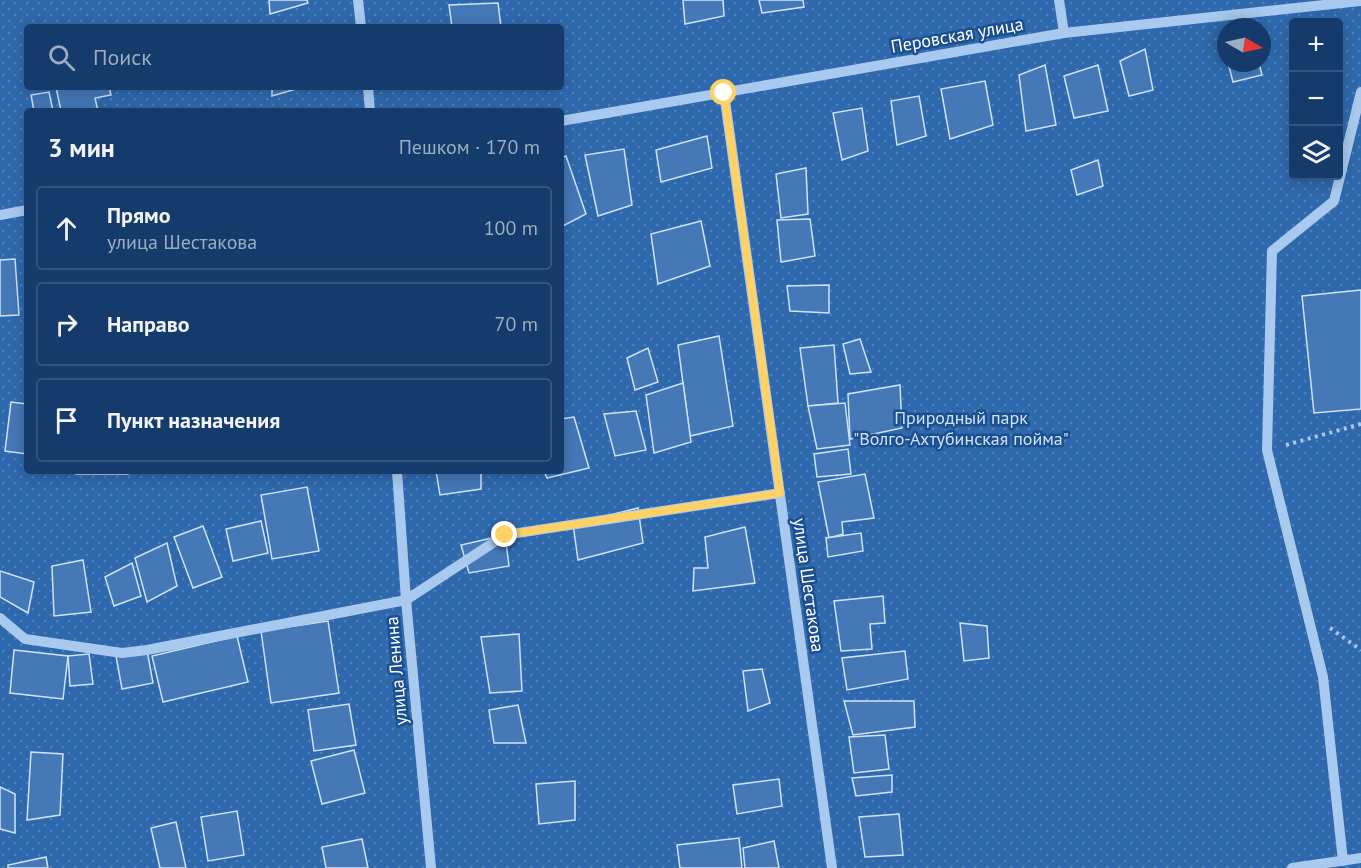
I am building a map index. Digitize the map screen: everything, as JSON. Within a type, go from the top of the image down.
[{"type":"street","points":[[358,0],[361,24]]},
{"type":"street","points":[[1059,0],[1064,33]]},
{"type":"street","name":"Перовская улица","points":[[564,120],[1064,33],[1361,1]]},
{"type":"street","points":[[368,90],[370,108]]},
{"type":"street","points":[[1343,861],[1323,677],[1268,450],[1272,251],[1334,201],[1361,92]]},
{"type":"street","name":"улица Шестакова","points":[[724,93],[832,868]]},
{"type":"street","points":[[0,215],[24,211]]},
{"type":"street","name":"улица Ленина","points":[[397,474],[406,600],[431,868]]},
{"type":"street","points":[[0,618],[25,639],[122,653],[147,651],[406,600],[505,535],[780,493]]},
{"type":"street","points":[[1292,868],[1361,858]]},
{"type":"path","points":[[1268,450],[1361,424]]},
{"type":"path","points":[[1307,611],[1361,650]]},
{"type":"green space","name":"Природный парк \"Волго-Ахтубинская пойма\"","points":[[0,0],[1361,0],[1361,868],[0,868]]},
{"type":"building","points":[[269,0],[307,0],[308,3],[270,14]]},
{"type":"building","points":[[683,0],[723,0],[724,16],[685,24]]},
{"type":"building","points":[[759,0],[803,0],[804,7],[762,13]]},
{"type":"building","points":[[498,3],[501,24],[452,24],[449,5]]},
{"type":"building","points":[[1145,49],[1153,90],[1129,96],[1120,61]]},
{"type":"building","points":[[1045,65],[1056,125],[1026,131],[1019,75]]},
{"type":"building","points":[[1098,65],[1108,111],[1074,118],[1064,76]]},
{"type":"building","points":[[1230,72],[1261,72],[1262,75],[1233,82]]},
{"type":"building","points":[[985,81],[993,125],[950,139],[941,89]]},
{"type":"building","points":[[57,90],[110,90],[111,95],[95,98],[97,108],[60,108]]},
{"type":"building","points":[[272,90],[293,90],[272,96]]},
{"type":"building","points":[[49,92],[52,108],[33,108],[31,95]]},
{"type":"building","points":[[919,96],[926,136],[897,145],[891,101]]},
{"type":"building","points":[[862,108],[868,151],[842,160],[833,113]]},
{"type":"building","points":[[707,136],[712,168],[661,182],[656,150]]},
{"type":"building","points":[[624,149],[632,205],[598,216],[585,155]]},
{"type":"building","points":[[566,156],[586,214],[564,225],[564,157]]},
{"type":"building","points":[[1098,160],[1103,186],[1077,195],[1071,170]]},
{"type":"building","points":[[806,168],[808,214],[781,218],[776,174]]},
{"type":"building","points":[[810,219],[815,256],[781,262],[777,220]]},
{"type":"building","points":[[701,221],[710,266],[658,284],[651,234]]},
{"type":"building","points":[[15,259],[19,315],[0,316],[0,260]]},
{"type":"building","points":[[829,285],[829,313],[790,311],[787,286]]},
{"type":"building","points":[[1361,290],[1361,409],[1314,413],[1302,296]]},
{"type":"building","points":[[719,336],[733,426],[690,436],[678,345]]},
{"type":"building","points":[[860,339],[871,372],[850,374],[843,344]]},
{"type":"building","points":[[834,345],[838,403],[808,406],[800,348]]},
{"type":"building","points":[[648,348],[658,382],[635,390],[627,358]]},
{"type":"building","points":[[683,383],[691,442],[654,453],[646,395]]},
{"type":"building","points":[[900,385],[902,428],[850,439],[848,394]]},
{"type":"building","points":[[11,402],[24,404],[24,454],[5,451]]},
{"type":"building","points":[[845,403],[850,445],[817,449],[808,406]]},
{"type":"building","points":[[636,411],[646,450],[615,456],[604,414]]},
{"type":"building","points":[[574,417],[589,468],[564,474],[564,419]]},
{"type":"building","points":[[848,449],[851,474],[817,477],[814,454]]},
{"type":"building","points":[[436,474],[481,474],[481,489],[440,495]]},
{"type":"building","points":[[545,474],[564,474],[547,478]]},
{"type":"building","points":[[865,474],[874,518],[842,522],[843,534],[829,538],[818,482]]},
{"type":"building","points":[[307,487],[319,551],[272,559],[261,495]]},
{"type":"building","points":[[638,508],[643,543],[578,560],[573,524]]},
{"type":"building","points":[[261,521],[268,553],[233,561],[226,529]]},
{"type":"building","points":[[203,526],[222,577],[193,588],[174,537]]},
{"type":"building","points":[[745,527],[755,583],[693,591],[694,568],[708,568],[705,537]]},
{"type":"building","points":[[861,533],[863,551],[828,557],[826,538]]},
{"type":"building","points":[[505,535],[509,566],[469,573],[461,545]]},
{"type":"building","points":[[167,543],[177,586],[147,602],[135,558]]},
{"type":"building","points":[[83,560],[91,612],[54,616],[52,566]]},
{"type":"building","points":[[132,563],[141,596],[114,606],[105,577]]},
{"type":"building","points":[[0,571],[34,582],[28,613],[0,597]]},
{"type":"building","points":[[883,596],[885,623],[870,624],[872,649],[841,651],[834,601]]},
{"type":"building","points":[[328,621],[339,693],[271,703],[261,631]]},
{"type":"building","points":[[960,623],[987,626],[989,658],[964,661]]},
{"type":"building","points":[[519,634],[522,691],[490,693],[481,637]]},
{"type":"building","points":[[237,636],[248,682],[163,702],[152,656]]},
{"type":"building","points":[[14,650],[68,656],[63,699],[10,693]]},
{"type":"building","points":[[147,650],[153,683],[122,689],[116,656]]},
{"type":"building","points":[[905,651],[908,679],[847,690],[842,658]]},
{"type":"building","points":[[89,654],[93,684],[70,686],[68,656]]},
{"type":"building","points":[[762,669],[770,703],[748,711],[743,671]]},
{"type":"building","points":[[844,701],[914,701],[915,727],[853,735]]},
{"type":"building","points":[[349,704],[356,745],[314,751],[308,710]]},
{"type":"building","points":[[518,705],[526,743],[494,743],[489,710]]},
{"type":"building","points":[[885,735],[889,769],[854,773],[849,737]]},
{"type":"building","points":[[354,750],[365,793],[322,804],[311,761]]},
{"type":"building","points":[[31,752],[63,754],[60,815],[27,820]]},
{"type":"building","points":[[892,775],[892,792],[856,796],[852,778]]},
{"type":"building","points":[[779,779],[782,806],[737,814],[733,785]]},
{"type":"building","points":[[575,781],[575,820],[539,824],[536,784]]},
{"type":"building","points":[[0,787],[15,794],[15,833],[0,829]]},
{"type":"building","points":[[237,811],[244,855],[208,861],[201,817]]},
{"type":"building","points":[[899,814],[903,855],[865,857],[859,817]]},
{"type":"building","points":[[176,822],[186,868],[160,868],[151,828]]},
{"type":"building","points":[[739,838],[742,868],[680,868],[677,845]]},
{"type":"building","points":[[362,839],[368,868],[326,868],[322,847]]},
{"type":"building","points":[[774,841],[779,868],[745,868],[743,848]]},
{"type":"building","points":[[46,857],[48,868],[8,868],[8,865]]},
{"type":"route","points":[[505,535],[780,493],[724,93]]}]
